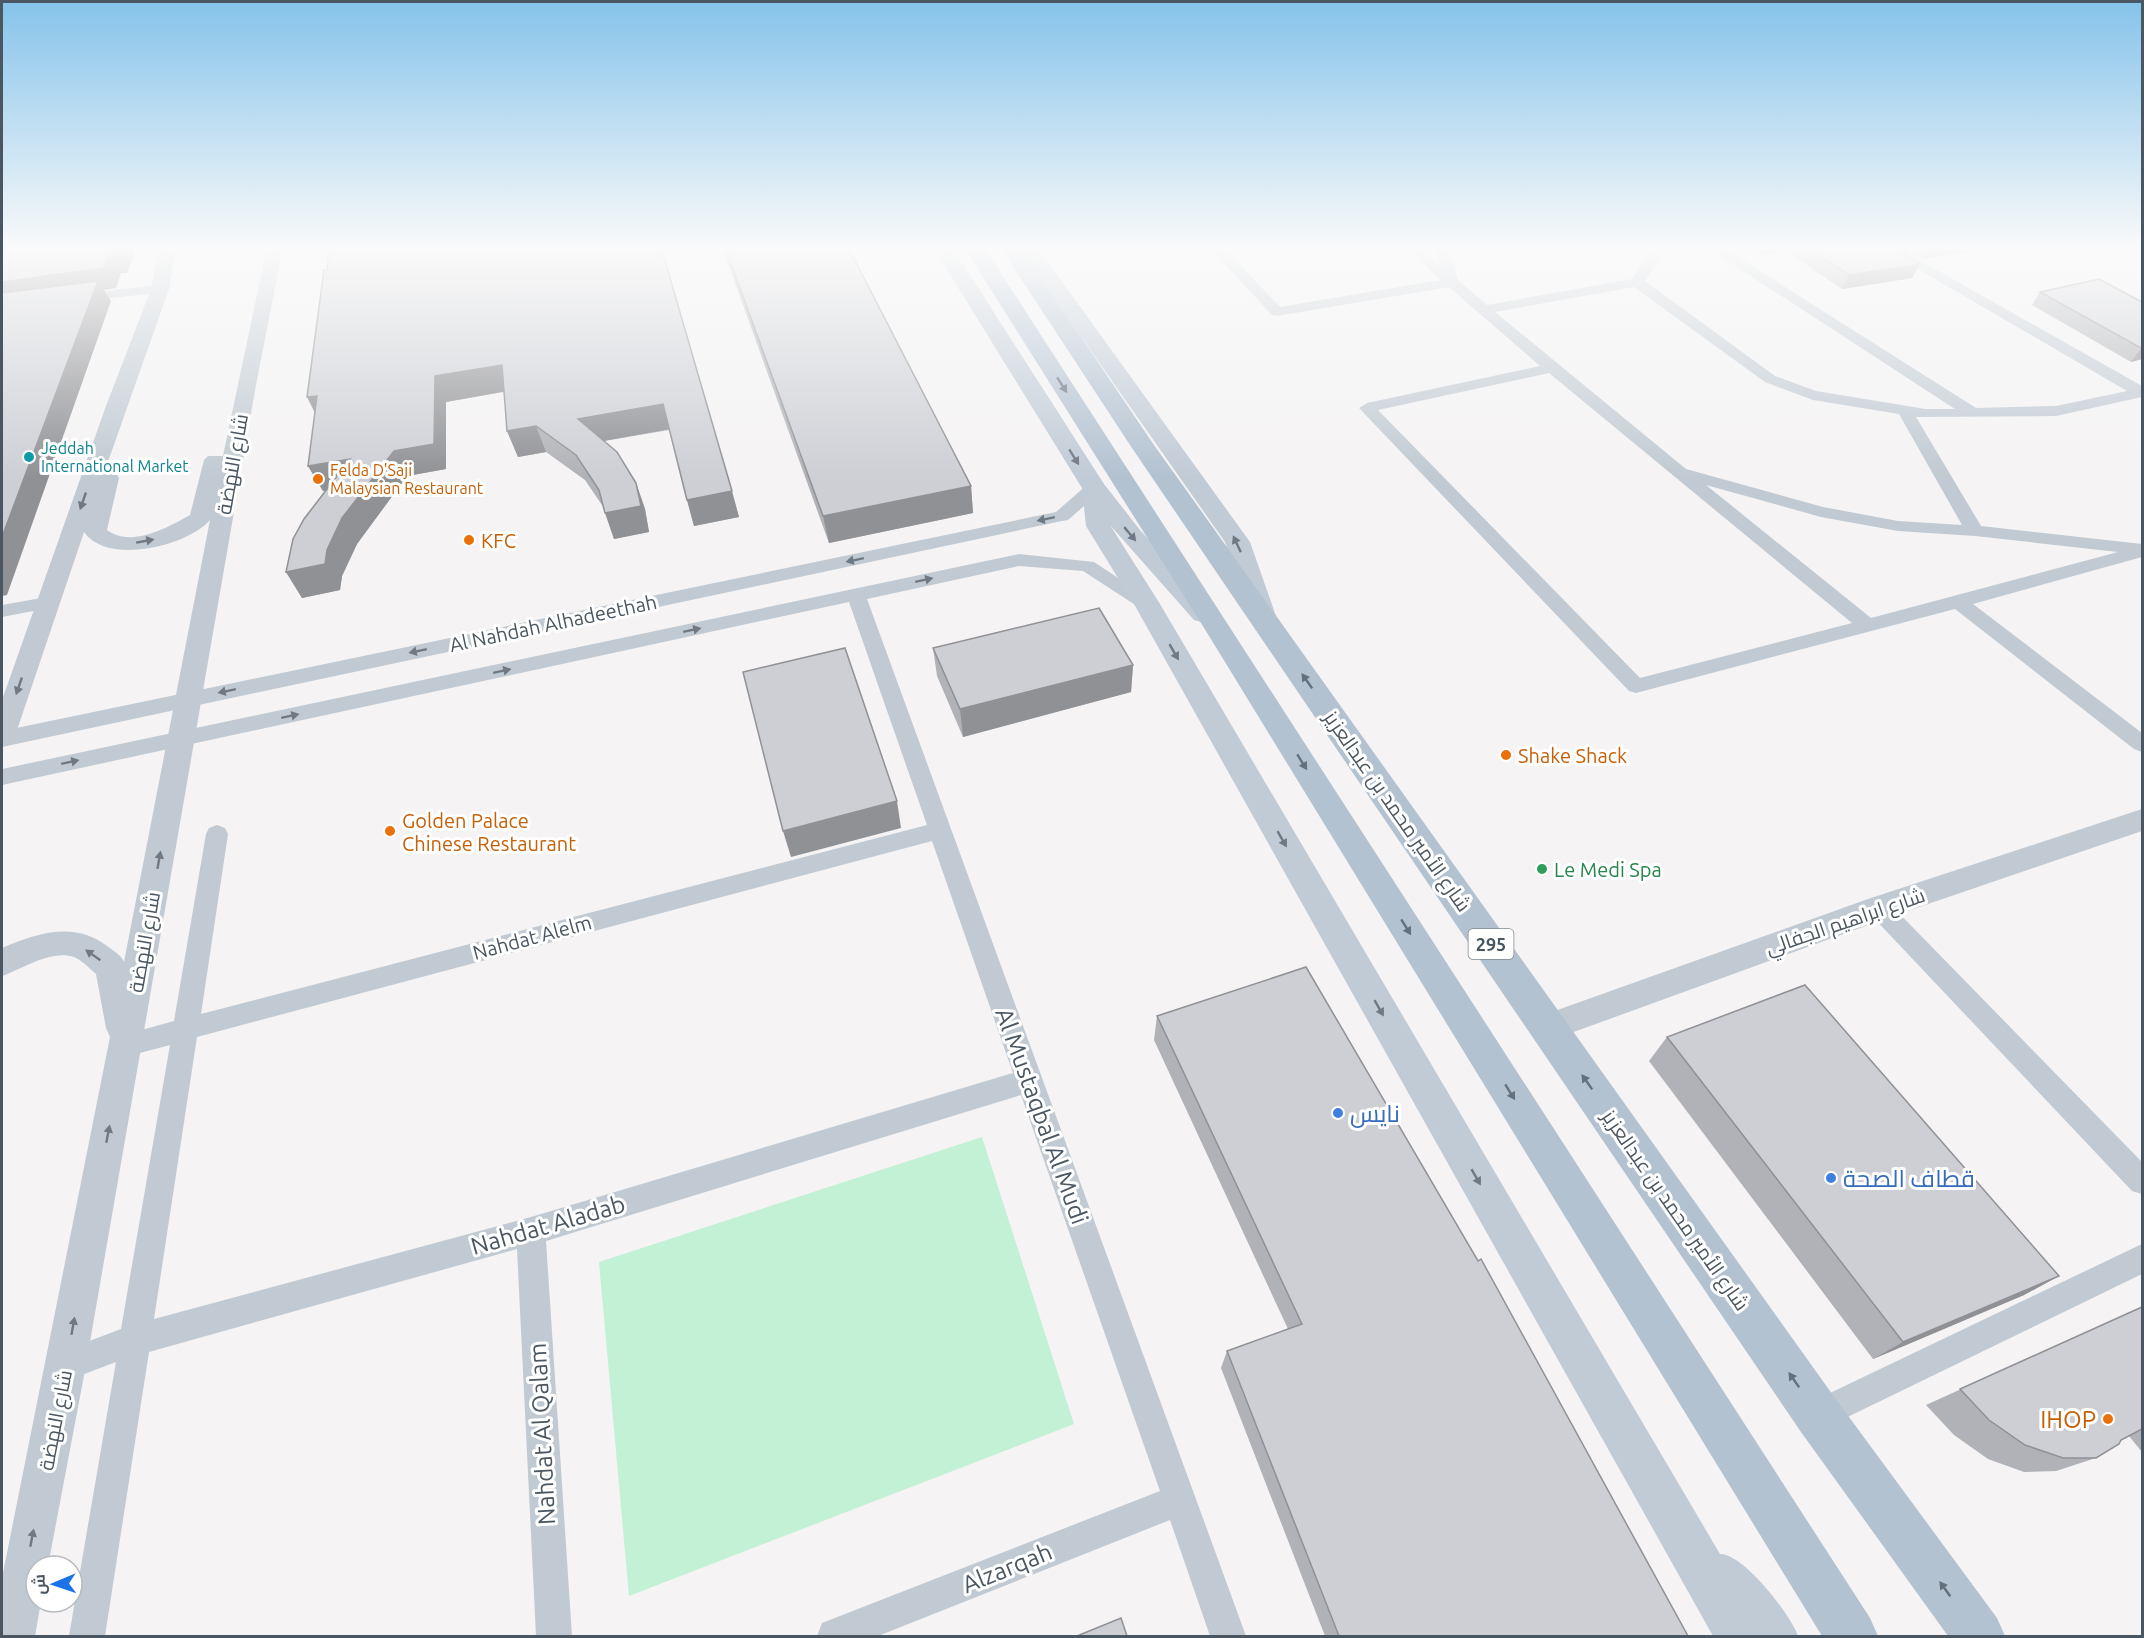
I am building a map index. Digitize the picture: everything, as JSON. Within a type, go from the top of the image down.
[{"type":"main road","points":[[990,323],[1094,488],[1131,535],[1219,630]]},
{"type":"main road","points":[[1023,323],[1219,630],[1852,1636]]},
{"type":"main road","name":"شارع الأمير محمد بن عبدالعزيز","points":[[1061,323],[1144,448],[1818,1415],[1979,1636]]},
{"type":"main road","points":[[1081,323],[1237,542],[1264,619]]},
{"type":"main road","points":[[1094,488],[1098,526],[1146,604],[1740,1636]]},
{"type":"main road","points":[[1677,1524],[1773,1636]]},
{"type":"street","points":[[2,737],[116,406],[147,323]]},
{"type":"street","name":"شارع النهضة","points":[[12,1636],[66,1365],[257,323]]},
{"type":"street","points":[[1502,323],[1552,368],[1868,626]]},
{"type":"street","points":[[1694,323],[1770,379],[1813,395],[1926,414],[2056,411],[2142,392]]},
{"type":"street","points":[[1832,323],[1973,413]]},
{"type":"street","points":[[2021,323],[2142,392]]},
{"type":"street","points":[[1552,368],[1367,408],[1636,686],[1958,602],[2142,550]]},
{"type":"street","points":[[116,406],[121,428],[94,532],[102,540],[120,544],[148,541],[177,533],[200,518],[221,439],[246,385]]},
{"type":"street","points":[[1904,410],[1975,531]]},
{"type":"street","points":[[1679,472],[1821,512],[1898,526],[1975,531],[2142,550]]},
{"type":"street","name":"Al Nahdah Alhadeethah","points":[[2,737],[189,700],[1062,516],[1094,488]]},
{"type":"street","name":"Al Nahdah Alhadeethah","points":[[7,776],[1019,560],[1087,566],[1146,604]]},
{"type":"street","name":"Al Mustaqbal Al Mudi","points":[[856,595],[1228,1636]]},
{"type":"street","points":[[1958,602],[2142,744]]},
{"type":"street","points":[[2,611],[47,603]]},
{"type":"street","name":"شارع ابراهيم الجفالي","points":[[1549,1027],[1879,908],[2142,820]]},
{"type":"street","name":"Nahdat Alelm","points":[[125,1045],[940,830]]},
{"type":"street","points":[[87,1636],[217,834]]},
{"type":"street","points":[[1879,908],[2142,1181]]},
{"type":"street","points":[[2,963],[11,957],[57,944],[79,945],[111,967],[125,1045]]},
{"type":"street","name":"Nahdat Aladab","points":[[66,1365],[135,1340],[531,1231],[1029,1080]]},
{"type":"street","name":"Nahdat Al Qalam","points":[[531,1231],[554,1636]]},
{"type":"street","points":[[1818,1415],[2142,1259]]},
{"type":"street","name":"Alzarqah","points":[[835,1636],[1179,1500]]},
{"type":"green space","points":[[982,1137],[1074,1424],[629,1596],[599,1262]]},
{"type":"building","points":[[2,323],[82,323],[2,537]]},
{"type":"building","points":[[317,323],[683,323],[732,491],[687,500],[663,404],[578,419],[617,452],[636,483],[641,506],[605,513],[599,490],[576,455],[536,426],[507,431],[502,365],[435,376],[434,444],[394,451],[342,518],[327,550],[325,564],[286,572],[293,539],[304,519],[350,459],[308,466],[317,396],[307,397]]},
{"type":"building","points":[[753,323],[887,323],[971,486],[823,516]]},
{"type":"building","points":[[2097,323],[2142,323],[2141,348]]},
{"type":"building","points":[[1099,608],[1133,665],[960,709],[933,648]]},
{"type":"building","points":[[845,648],[897,801],[783,831],[743,672]]},
{"type":"building","points":[[1306,967],[1478,1261],[1481,1259],[1688,1636],[1339,1636],[1227,1351],[1302,1324],[1157,1016]]},
{"type":"building","name":"قطاف الصحة","points":[[1805,985],[2059,1276],[1903,1342],[1667,1037]]},
{"type":"building","points":[[2142,1307],[2142,1429],[2121,1440],[2119,1444],[2096,1458],[2063,1458],[2025,1445],[1989,1420],[1960,1389]]},
{"type":"building","points":[[1121,1618],[1127,1636],[1077,1636]]},
{"type":"place","name":"Jeddah International Market","points":[[29,457]]},
{"type":"place","name":"Felda D'Saji Malaysian Restaurant","points":[[318,479]]},
{"type":"place","name":"KFC","points":[[469,540]]},
{"type":"place","name":"Shake Shack","points":[[1506,755]]},
{"type":"place","name":"Golden Palace Chinese Restaurant","points":[[390,831]]},
{"type":"place","name":"Le Medi Spa","points":[[1542,869]]},
{"type":"place","name":"نايس","points":[[1338,1113]]},
{"type":"place","name":"قطاف الصحة","points":[[1831,1178]]},
{"type":"place","name":"IHOP","points":[[2108,1419]]}]
